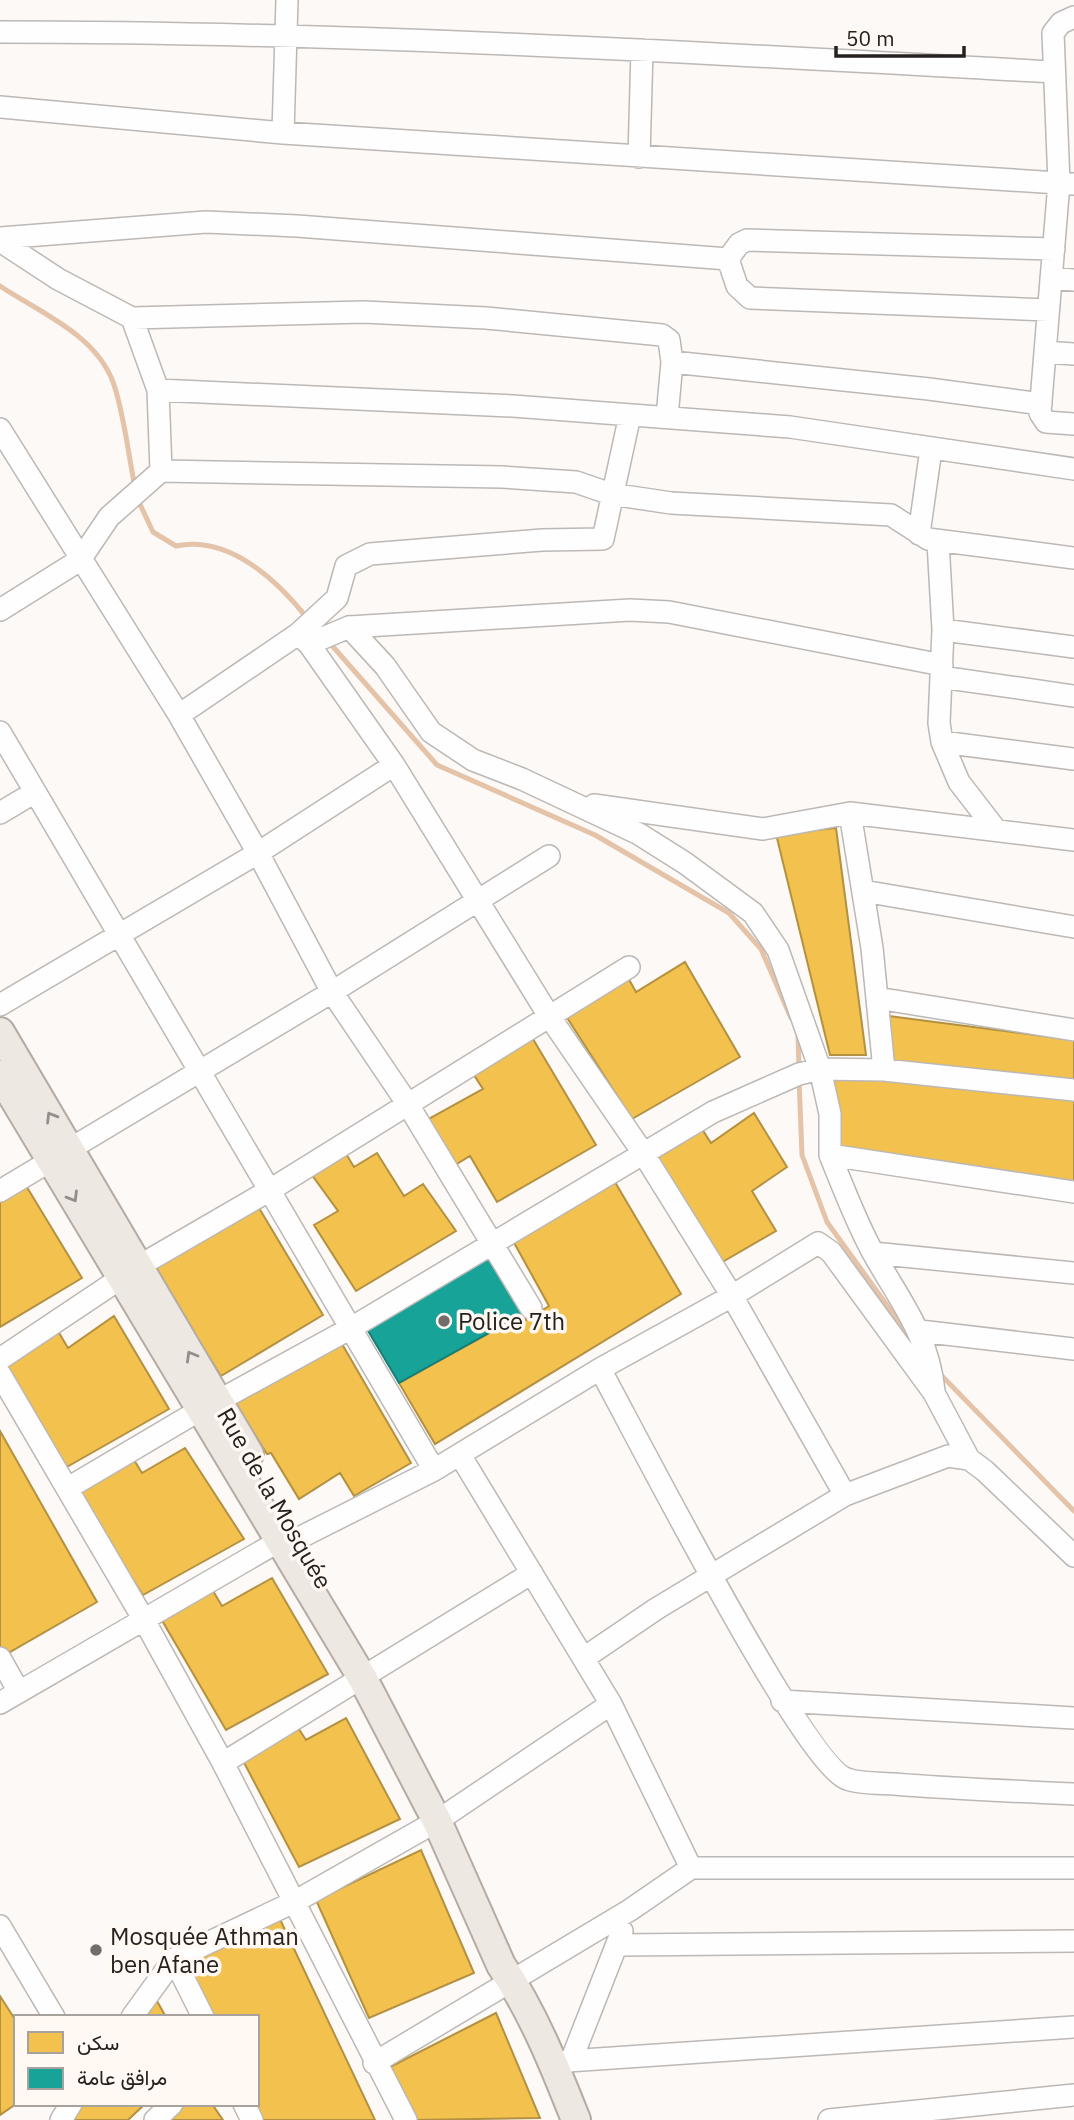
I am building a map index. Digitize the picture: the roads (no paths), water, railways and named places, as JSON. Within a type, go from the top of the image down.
[{"type":"main road","name":"Rue de la Mosquée","points":[[0,1032],[60,1153],[369,1675],[443,1816],[510,1954],[513,1980],[562,2062],[576,2120]]},
{"type":"main road","points":[[0,1075],[60,1153]]},
{"type":"street","points":[[283,133],[288,37],[287,0]]},
{"type":"street","points":[[1074,17],[1061,23],[1053,33],[1054,72],[1066,184],[1054,249],[1041,404],[1044,420],[1074,424]]},
{"type":"street","points":[[0,32],[288,37],[642,50],[1054,72]]},
{"type":"street","points":[[639,157],[642,50]]},
{"type":"street","points":[[0,107],[283,133],[1066,184]]},
{"type":"street","points":[[0,240],[206,222],[296,226],[728,259]]},
{"type":"street","points":[[0,240],[58,279],[132,318],[364,312],[486,318],[662,335],[670,344],[672,362],[667,417]]},
{"type":"street","points":[[728,259],[739,244],[747,240],[1054,249]]},
{"type":"street","points":[[728,259],[737,286],[750,298],[1048,310]]},
{"type":"street","points":[[1051,278],[1074,280]]},
{"type":"street","points":[[132,318],[158,390],[161,471]]},
{"type":"street","points":[[1045,352],[1074,354]]},
{"type":"street","points":[[672,362],[929,389],[1041,404]]},
{"type":"street","points":[[158,390],[513,406],[790,427],[1074,469]]},
{"type":"street","points":[[304,639],[337,598],[343,571],[351,562],[370,554],[542,540],[600,540],[605,537],[611,494],[631,415]]},
{"type":"street","points":[[0,429],[179,715],[258,853],[332,992],[407,1103],[531,1308]]},
{"type":"street","points":[[931,449],[929,538],[943,631],[942,742],[959,782],[996,830]]},
{"type":"street","points":[[0,610],[80,560],[109,517],[161,471],[502,477],[576,482],[611,494],[671,503],[891,515],[929,538],[1074,558]]},
{"type":"street","points":[[179,715],[304,639],[349,627],[630,610],[669,612],[941,671],[1074,696]]},
{"type":"street","points":[[349,627],[385,666],[431,732],[473,760],[576,803],[639,834],[753,912],[778,950],[820,1069],[830,1114],[830,1155],[873,1253],[920,1331],[931,1366],[934,1393]]},
{"type":"street","points":[[943,631],[1074,647]]},
{"type":"street","points":[[304,639],[394,765],[549,1016],[643,1153],[732,1296],[845,1495]]},
{"type":"street","points":[[0,732],[435,1470]]},
{"type":"street","points":[[942,742],[1074,759]]},
{"type":"street","points":[[0,1005],[118,933],[258,853],[394,765]]},
{"type":"street","points":[[0,813],[35,792]]},
{"type":"street","points":[[576,803],[763,829],[850,813],[1074,840]]},
{"type":"street","points":[[850,813],[863,891],[884,1070]]},
{"type":"street","points":[[0,1191],[332,992],[549,856]]},
{"type":"street","points":[[863,891],[1074,927]]},
{"type":"street","points":[[0,1359],[130,1272],[270,1190],[629,967]]},
{"type":"street","points":[[877,999],[1074,1030]]},
{"type":"street","points":[[68,1488],[351,1328],[713,1112],[769,1084],[820,1069],[884,1070],[1074,1090]]},
{"type":"street","points":[[830,1155],[1074,1192]]},
{"type":"street","points":[[0,1703],[144,1619],[290,1539],[435,1470],[600,1369],[732,1296],[817,1243],[831,1252],[934,1393],[968,1459],[1074,1556]]},
{"type":"street","points":[[873,1253],[1074,1273]]},
{"type":"street","points":[[920,1331],[1074,1349]]},
{"type":"street","points":[[600,1369],[782,1701],[823,1760],[848,1780],[1074,1794]]},
{"type":"street","points":[[0,1374],[144,1619],[223,1763],[296,1901],[374,2063],[406,2120]]},
{"type":"street","points":[[460,1455],[611,1704],[691,1868]]},
{"type":"street","points":[[584,1658],[656,1609],[845,1495],[948,1456],[968,1459]]},
{"type":"street","points":[[223,1763],[532,1573]]},
{"type":"street","points":[[0,1658],[19,1692]]},
{"type":"street","points":[[782,1701],[1074,1718]]},
{"type":"street","points":[[133,2015],[174,1959],[296,1901],[443,1816],[611,1704]]},
{"type":"street","points":[[374,2063],[629,1910],[691,1868],[1074,1868]]},
{"type":"street","points":[[629,1910],[617,1945],[562,2062],[1074,2027]]},
{"type":"street","points":[[0,1926],[53,2015]]},
{"type":"street","points":[[617,1945],[1074,1941]]},
{"type":"street","points":[[174,1959],[202,2015]]},
{"type":"street","points":[[829,2120],[1074,2095]]},
{"type":"street","points":[[155,2120],[170,2106]]},
{"type":"waterway","points":[[0,286],[80,337],[105,365],[120,406],[135,487]]},
{"type":"waterway","points":[[138,500],[153,532],[176,546],[196,544],[233,554],[266,576],[307,618]]},
{"type":"waterway","points":[[328,641],[437,765],[595,835],[729,913],[761,949],[791,1018]]},
{"type":"waterway","points":[[798,1033],[799,1069]]},
{"type":"waterway","points":[[799,1079],[802,1155],[827,1222],[907,1333]]},
{"type":"waterway","points":[[939,1373],[1074,1511]]},
{"type":"place","name":"Police 7th","points":[[444,1321]]},
{"type":"place","name":"Mosquée Athman ben Afane","points":[[96,1950]]}]
